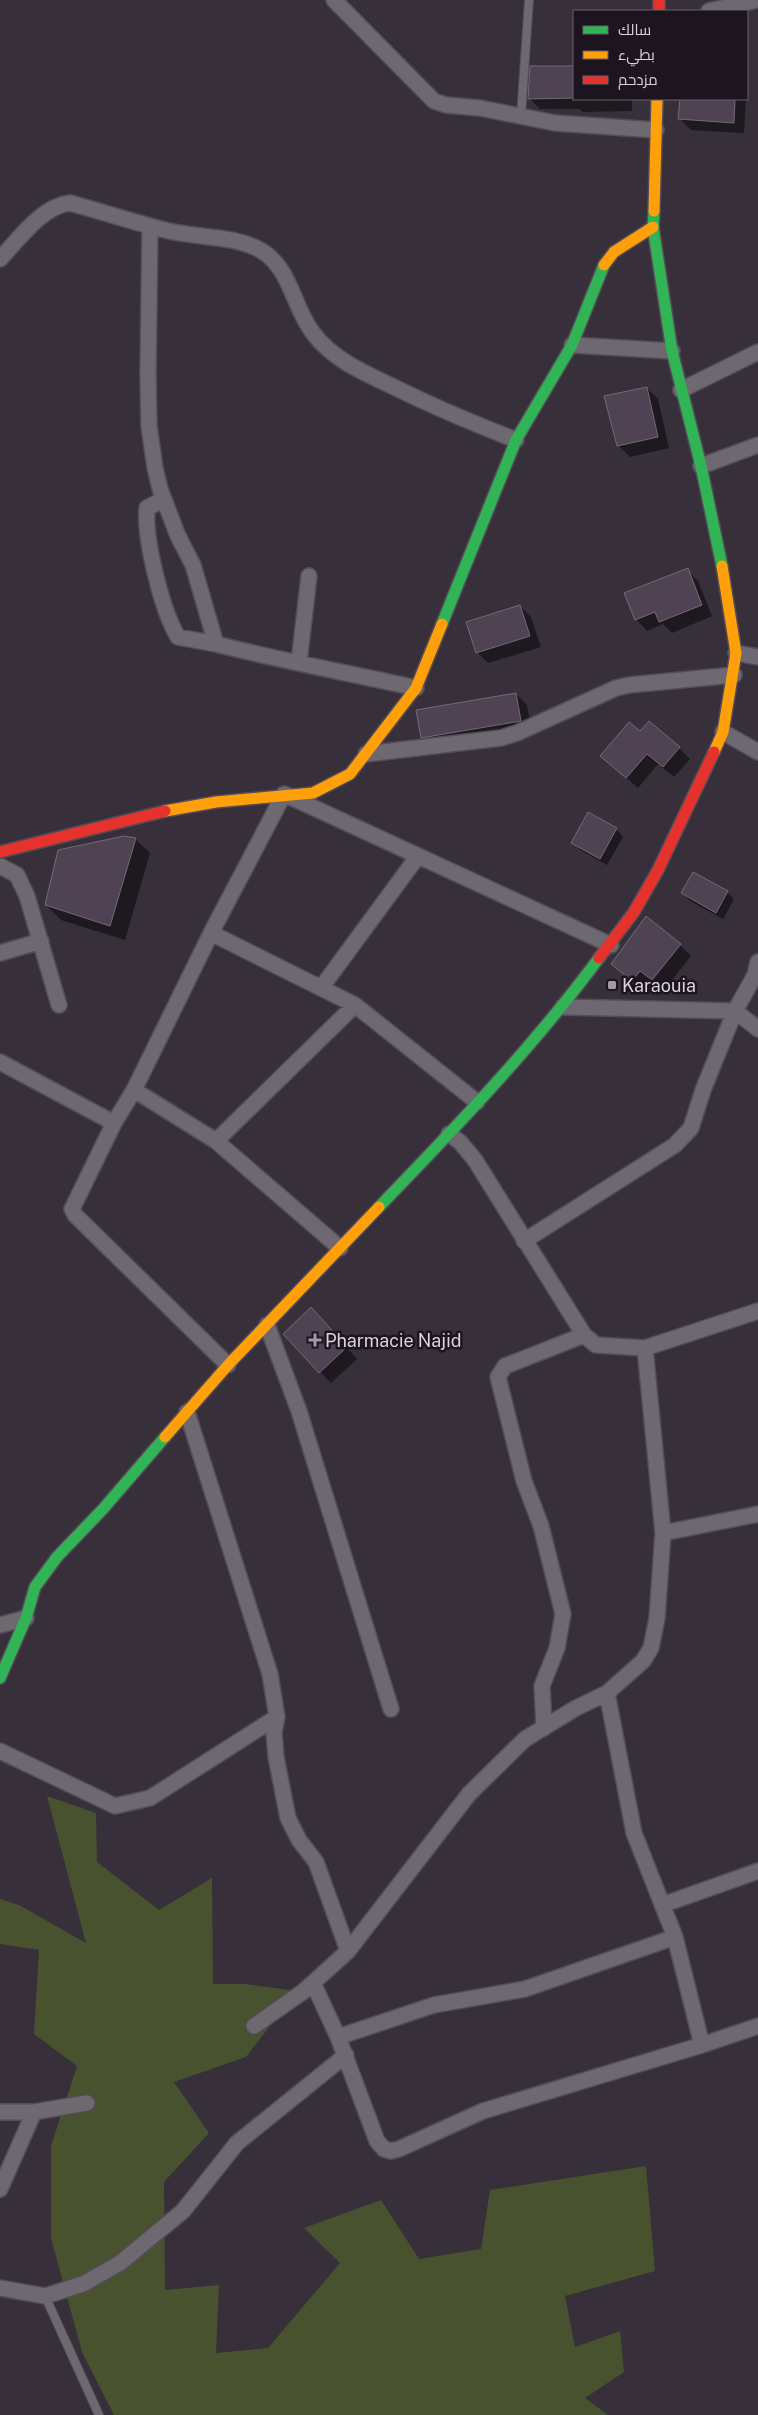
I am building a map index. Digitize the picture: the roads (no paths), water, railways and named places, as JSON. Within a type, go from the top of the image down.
[{"type":"street","points":[[334,0],[434,101],[446,105],[480,108],[555,123],[656,130]]},
{"type":"street","points":[[712,10],[731,3],[757,0]]},
{"type":"street","points":[[0,1678],[26,1618],[35,1587],[58,1557],[103,1509],[228,1365],[449,1134],[563,1008],[634,912],[658,870],[723,732],[734,675],[736,653],[730,606],[701,466],[672,351],[653,227],[657,100]]},
{"type":"street","points":[[0,258],[54,207],[70,203],[171,231],[242,243],[260,250],[279,265],[295,302],[313,333],[334,355],[367,374],[437,408],[516,440]]},
{"type":"street","points":[[150,226],[150,426],[155,468],[178,536],[193,565],[216,644]]},
{"type":"street","points":[[0,852],[176,808],[284,794],[313,793],[350,774],[416,688],[516,440],[572,345],[604,264],[614,252],[653,227]]},
{"type":"street","points":[[572,345],[672,351]]},
{"type":"street","points":[[681,390],[758,352]]},
{"type":"street","points":[[701,466],[758,446]]},
{"type":"street","points":[[164,499],[147,508],[146,522],[164,606],[178,637],[216,644],[258,656],[299,662],[416,688]]},
{"type":"street","points":[[299,662],[309,576]]},
{"type":"street","points":[[736,653],[758,657]]},
{"type":"street","points":[[366,754],[502,738],[616,688],[629,685],[734,675]]},
{"type":"street","points":[[723,732],[758,752]]},
{"type":"street","points":[[284,794],[611,945]]},
{"type":"street","points":[[228,1365],[74,1215],[72,1210],[114,1123],[134,1090],[284,794]]},
{"type":"street","points":[[321,988],[418,856]]},
{"type":"street","points":[[0,866],[17,875],[27,896],[59,1005]]},
{"type":"street","points":[[212,933],[355,1005],[477,1102]]},
{"type":"street","points":[[0,954],[40,941]]},
{"type":"street","points":[[524,1241],[675,1145],[691,1128],[703,1090],[735,1011],[755,975],[758,962]]},
{"type":"street","points":[[216,1141],[355,1005]]},
{"type":"street","points":[[563,1008],[735,1011],[758,1029]]},
{"type":"street","points":[[0,1062],[114,1123]]},
{"type":"street","points":[[134,1090],[216,1141],[340,1248]]},
{"type":"street","points":[[449,1134],[460,1142],[475,1160],[584,1335],[596,1345],[645,1348],[758,1311]]},
{"type":"street","points":[[267,1325],[308,1439],[391,1709]]},
{"type":"street","points":[[544,1728],[542,1686],[557,1648],[563,1614],[541,1526],[524,1482],[498,1377],[505,1366],[584,1335]]},
{"type":"street","points":[[254,2026],[313,1983],[348,1951],[469,1794],[525,1739],[576,1708],[607,1693],[643,1661],[650,1648],[657,1618],[663,1534],[645,1348]]},
{"type":"street","points":[[187,1412],[270,1674],[277,1717],[274,1732],[276,1757],[288,1818],[299,1840],[316,1862],[348,1951]]},
{"type":"street","points":[[663,1534],[758,1514]]},
{"type":"street","points":[[0,1625],[26,1618]]},
{"type":"street","points":[[607,1693],[634,1833],[675,1937],[702,2045]]},
{"type":"street","points":[[0,1751],[116,1806],[125,1805],[150,1798],[277,1717]]},
{"type":"street","points":[[662,1905],[758,1870]]},
{"type":"street","points":[[338,2037],[434,2005],[525,1989],[675,1937]]},
{"type":"street","points":[[313,1983],[346,2055],[377,2141],[384,2149],[391,2151],[410,2145],[483,2111],[702,2045],[758,2026]]},
{"type":"street","points":[[0,2288],[45,2296],[82,2284],[120,2263],[182,2211],[237,2143],[346,2055]]},
{"type":"street","points":[[0,2112],[34,2112],[87,2104]]},
{"type":"street","points":[[0,2189],[34,2112]]},
{"type":"lane","points":[[521,116],[529,0]]},
{"type":"lane","points":[[0,875],[17,875]]},
{"type":"lane","points":[[45,2296],[99,2415]]},
{"type":"place","name":"Karaouia","points":[[612,985]]},
{"type":"place","name":"Pharmacie Najid","points":[[315,1340]]}]
